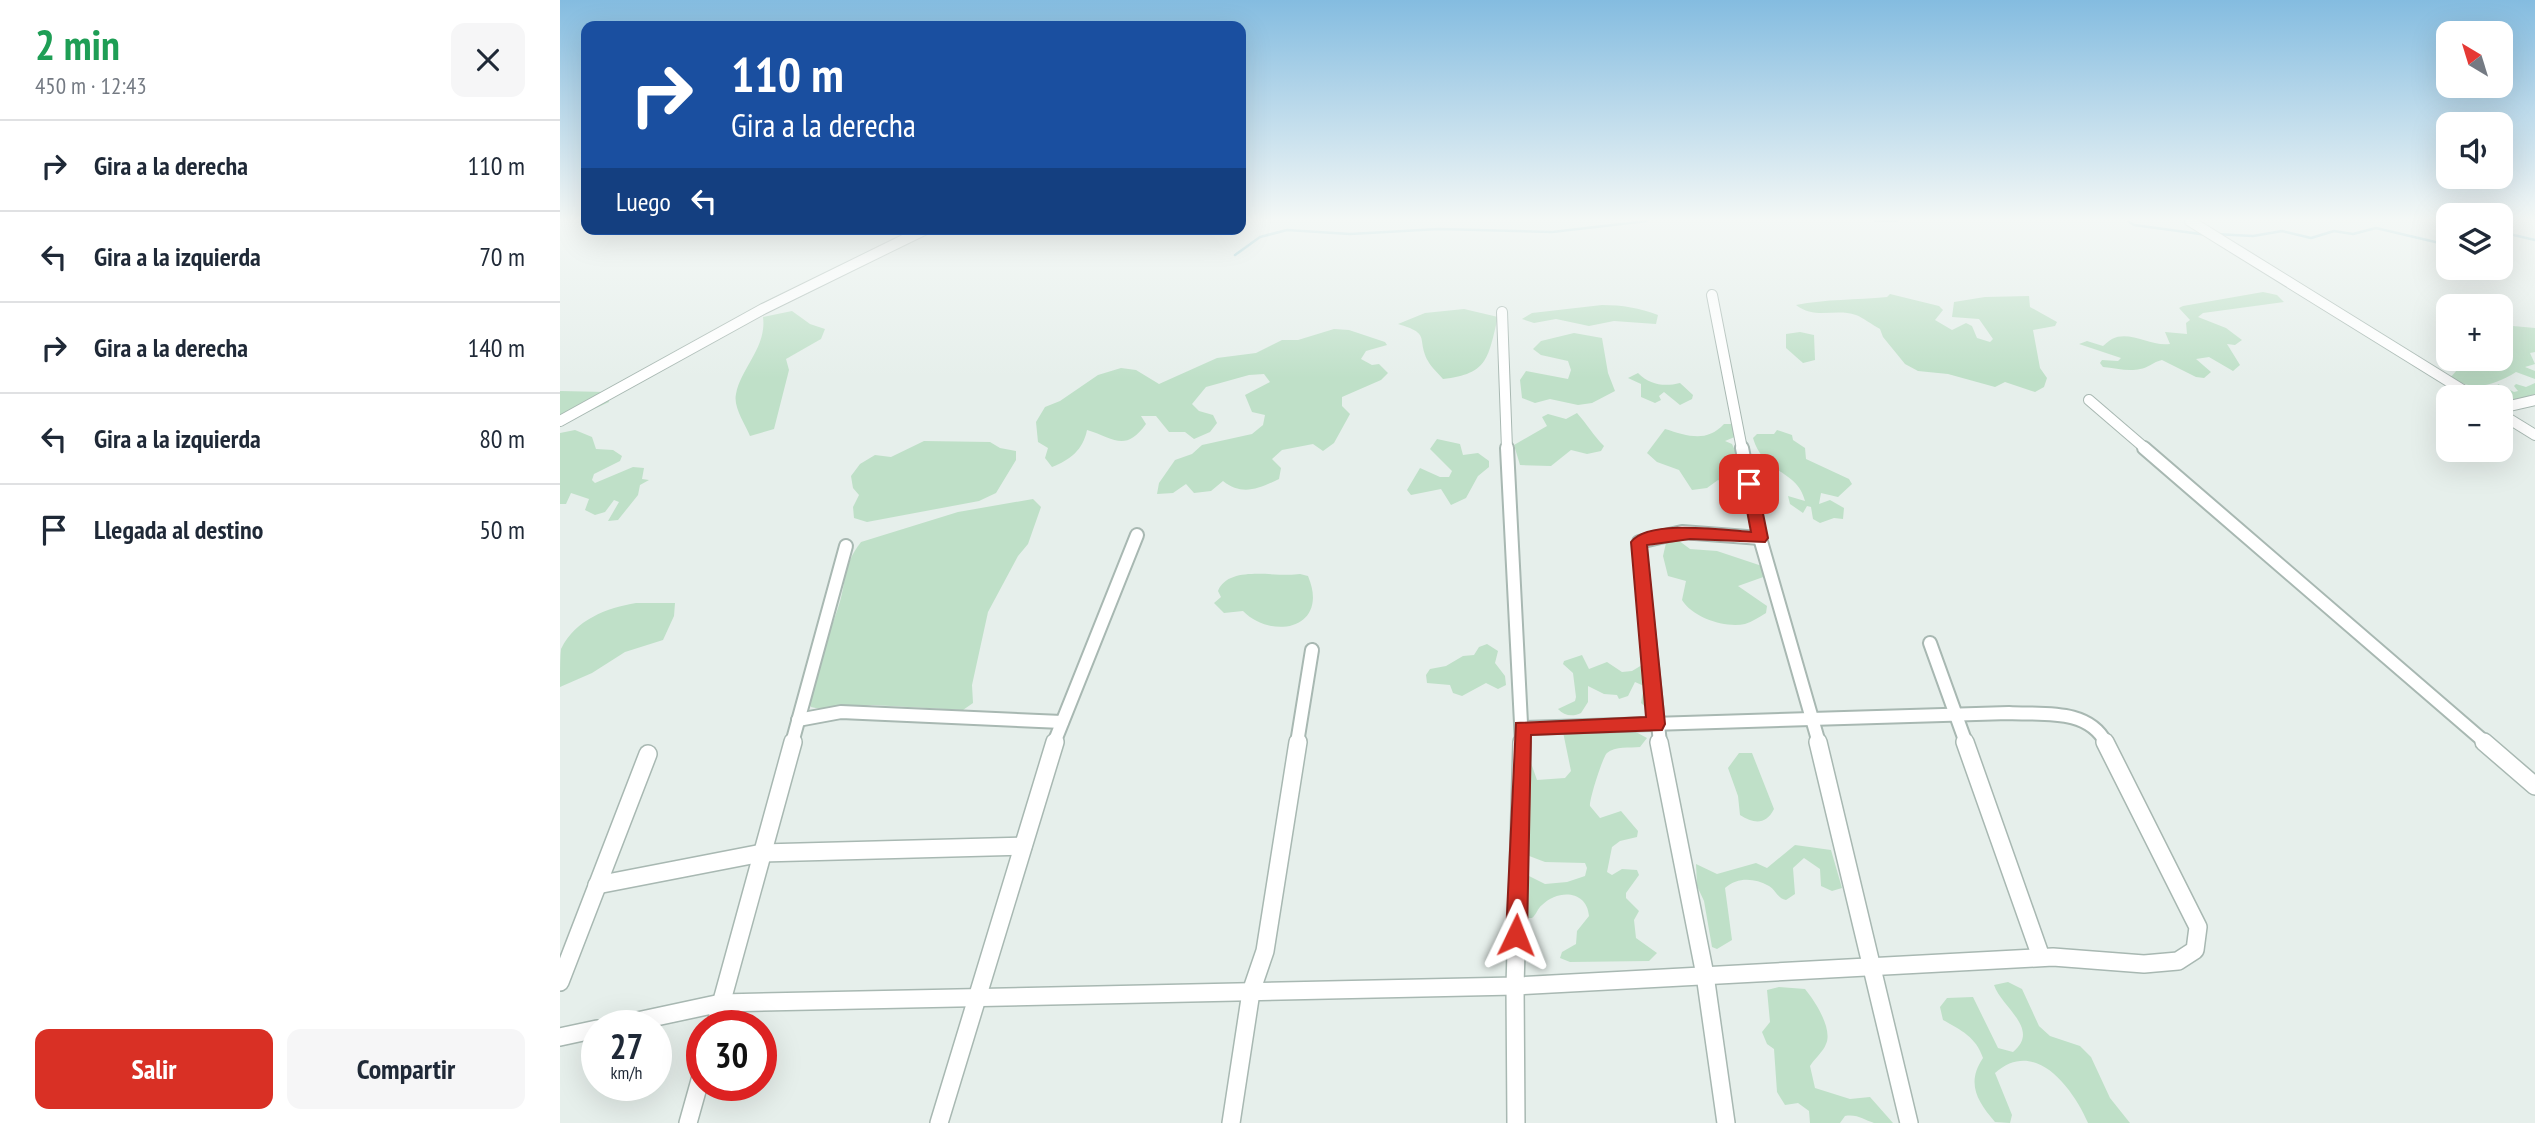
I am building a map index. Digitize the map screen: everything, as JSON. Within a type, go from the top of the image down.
[{"type":"street","points":[[560,421],[763,309],[836,273]]},
{"type":"street","points":[[2274,273],[2455,385]]},
{"type":"street","points":[[1712,295],[1760,538],[1813,719],[1909,1123]]},
{"type":"street","points":[[1502,312],[1501,348],[1522,728],[1515,986],[1516,1123]]},
{"type":"street","points":[[2089,400],[2535,786]]},
{"type":"street","points":[[2513,405],[2535,400]]},
{"type":"street","points":[[2513,421],[2535,435]]},
{"type":"street","points":[[1726,1123],[1705,975],[1656,724],[1639,542],[1649,537],[1690,533],[1760,538]]},
{"type":"street","points":[[939,1123],[1062,722],[1138,535]]},
{"type":"street","points":[[720,1010],[846,545]]},
{"type":"street","points":[[1930,643],[2041,957]]},
{"type":"street","points":[[1231,1123],[1251,992],[1265,951],[1312,650]]},
{"type":"street","points":[[798,720],[841,712],[1062,722]]},
{"type":"street","points":[[672,1014],[722,1003],[1515,986],[2041,957],[2129,963],[2177,962],[2192,955],[2199,943],[2198,927],[2099,730],[2073,716],[1955,715],[1522,728]]},
{"type":"street","points":[[560,982],[648,754]]},
{"type":"street","points":[[597,886],[762,853],[1023,846]]},
{"type":"street","points":[[560,1037],[581,1032]]},
{"type":"street","points":[[688,1123],[694,1101]]},
{"type":"green space","points":[[2263,292],[2277,295],[2284,302],[2203,313],[2198,317],[2226,328],[2242,340],[2235,345],[2227,344],[2240,365],[2233,371],[2209,357],[2196,359],[2211,372],[2204,378],[2196,377],[2162,360],[2136,370],[2103,367],[2100,363],[2102,360],[2118,361],[2121,358],[2079,344],[2087,341],[2103,346],[2112,339],[2126,336],[2170,344],[2165,332],[2187,334],[2186,323],[2190,320],[2179,308]]},
{"type":"green space","points":[[1890,294],[1939,306],[1943,310],[1935,320],[1952,330],[1966,323],[1972,326],[1977,338],[1990,342],[1993,339],[1979,319],[1952,317],[1954,302],[1985,297],[2029,296],[2030,307],[2057,322],[2055,326],[2033,330],[2040,368],[2047,378],[2044,387],[2035,392],[2005,382],[1995,387],[1948,374],[1918,371],[1905,364],[1883,337],[1880,329],[1862,318],[1848,313],[1810,312],[1796,305],[1887,297]]},
{"type":"green space","points":[[1602,305],[1644,310],[1658,315],[1656,324],[1614,321],[1589,326],[1556,319],[1534,323],[1522,319],[1532,313]]},
{"type":"green space","points":[[1464,309],[1498,317],[1492,343],[1478,368],[1458,377],[1443,379],[1428,361],[1419,334],[1398,324],[1425,313]]},
{"type":"green space","points":[[792,311],[810,324],[825,329],[821,339],[786,359],[789,370],[774,429],[750,436],[736,404],[739,384],[758,348],[763,317]]},
{"type":"green space","points":[[2513,326],[2535,328],[2535,352],[2530,353],[2535,364],[2525,367],[2535,371],[2535,379],[2516,372],[2492,383],[2467,385],[2450,378],[2456,371],[2513,371]]},
{"type":"green space","points":[[1334,329],[1349,330],[1385,342],[1387,345],[1366,351],[1361,359],[1372,365],[1379,364],[1388,373],[1381,380],[1342,397],[1342,406],[1350,414],[1334,443],[1323,451],[1313,444],[1282,450],[1272,459],[1281,468],[1279,479],[1264,486],[1244,490],[1223,481],[1211,491],[1194,493],[1186,484],[1173,493],[1157,494],[1159,483],[1175,460],[1192,454],[1202,445],[1252,434],[1263,425],[1265,415],[1252,412],[1245,395],[1270,382],[1264,374],[1249,375],[1206,387],[1192,404],[1199,411],[1213,415],[1217,423],[1210,432],[1194,439],[1185,432],[1169,432],[1156,416],[1141,416],[1146,424],[1139,433],[1125,441],[1087,430],[1075,453],[1052,467],[1045,458],[1048,448],[1038,442],[1036,422],[1045,407],[1060,401],[1098,375],[1121,368],[1136,370],[1159,384],[1217,358],[1256,353],[1282,340],[1298,340]]},
{"type":"green space","points":[[1800,332],[1814,335],[1815,360],[1803,363],[1786,348],[1786,334]]},
{"type":"green space","points":[[1574,333],[1602,338],[1608,373],[1615,391],[1592,403],[1578,405],[1550,399],[1535,403],[1522,398],[1520,380],[1526,371],[1568,379],[1571,370],[1568,361],[1541,355],[1533,349],[1541,341]]},
{"type":"green space","points":[[1638,373],[1658,384],[1680,383],[1693,395],[1692,399],[1680,405],[1664,392],[1659,396],[1661,400],[1655,403],[1641,397],[1641,384],[1628,378]]},
{"type":"green space","points":[[2535,383],[2535,394],[2513,401],[2513,392],[2518,391],[2514,386],[2516,384],[2526,387]]},
{"type":"green space","points":[[560,391],[606,392],[609,402],[560,425]]},
{"type":"green space","points":[[1577,413],[1604,446],[1601,451],[1587,454],[1571,450],[1551,466],[1520,465],[1514,445],[1547,426],[1542,417],[1548,414],[1566,419]]},
{"type":"green space","points":[[1724,424],[1732,424],[1737,436],[1725,441],[1732,444],[1747,476],[1745,487],[1739,490],[1718,480],[1707,488],[1692,490],[1679,470],[1657,462],[1647,453],[1665,429],[1689,436],[1703,436]]},
{"type":"green space","points":[[575,430],[592,437],[596,449],[613,450],[622,456],[620,461],[594,474],[592,480],[595,483],[633,467],[644,468],[642,479],[649,480],[640,485],[638,495],[618,520],[608,521],[619,502],[614,500],[605,512],[595,515],[585,510],[589,499],[571,493],[566,504],[560,504],[560,433]]},
{"type":"green space","points":[[1777,430],[1792,435],[1793,440],[1805,448],[1806,459],[1849,479],[1852,484],[1838,497],[1821,493],[1819,504],[1830,500],[1844,508],[1843,519],[1834,518],[1820,523],[1813,519],[1811,507],[1807,506],[1803,513],[1790,504],[1788,496],[1805,501],[1801,491],[1765,459],[1753,438],[1757,434],[1774,434]]},
{"type":"green space","points":[[1437,439],[1460,444],[1463,455],[1478,453],[1489,461],[1489,467],[1478,476],[1466,498],[1451,505],[1441,489],[1411,495],[1407,490],[1420,468],[1440,477],[1449,477],[1452,471],[1430,449]]},
{"type":"green space","points":[[924,441],[990,442],[1000,448],[1016,451],[1016,460],[996,493],[979,501],[867,522],[854,518],[853,507],[859,495],[853,488],[851,476],[860,464],[875,455],[891,457]]},
{"type":"green space","points":[[1033,499],[1041,507],[1028,544],[1018,556],[988,612],[972,685],[973,703],[963,710],[872,705],[830,711],[811,707],[806,697],[841,599],[848,567],[861,542],[958,512]]},
{"type":"green space","points":[[1678,540],[1690,549],[1717,551],[1768,568],[1769,575],[1738,586],[1767,606],[1766,613],[1748,623],[1737,625],[1719,623],[1694,612],[1682,600],[1686,581],[1668,576],[1663,556],[1666,543]]},
{"type":"green space","points":[[1254,574],[1308,576],[1313,594],[1311,608],[1305,618],[1295,624],[1269,626],[1243,611],[1224,613],[1214,603],[1221,597],[1218,591],[1232,578]]},
{"type":"green space","points":[[636,603],[675,603],[674,616],[663,640],[625,652],[592,673],[560,687],[561,649],[575,630],[603,612]]},
{"type":"green space","points":[[1487,644],[1498,651],[1495,663],[1505,676],[1506,685],[1498,689],[1486,683],[1462,696],[1453,693],[1450,685],[1427,683],[1426,675],[1430,669],[1446,666],[1463,656],[1474,655],[1479,647]]},
{"type":"green space","points":[[1582,655],[1589,669],[1607,662],[1622,672],[1632,671],[1647,662],[1651,712],[1641,703],[1644,686],[1635,682],[1628,696],[1619,699],[1617,695],[1604,694],[1588,686],[1588,702],[1581,713],[1569,715],[1560,711],[1558,709],[1575,701],[1576,697],[1573,673],[1563,664],[1564,661]]},
{"type":"green space","points":[[1634,731],[1647,738],[1640,747],[1618,748],[1607,753],[1590,806],[1600,818],[1621,811],[1638,831],[1637,837],[1620,841],[1612,847],[1607,872],[1612,875],[1622,869],[1637,870],[1639,875],[1626,893],[1626,898],[1639,911],[1634,920],[1636,938],[1657,953],[1649,961],[1570,962],[1560,958],[1562,952],[1576,944],[1577,931],[1589,916],[1587,907],[1577,897],[1556,896],[1540,907],[1532,918],[1526,918],[1523,879],[1527,875],[1545,884],[1567,882],[1585,876],[1587,868],[1585,863],[1545,862],[1524,854],[1525,765],[1531,763],[1537,780],[1565,778],[1571,771],[1563,732]]},
{"type":"green space","points":[[1739,753],[1752,753],[1774,809],[1763,820],[1750,820],[1740,815],[1738,796],[1728,768]]},
{"type":"green space","points":[[1795,845],[1831,850],[1842,888],[1832,891],[1821,886],[1820,869],[1804,858],[1793,868],[1795,894],[1786,900],[1763,883],[1752,880],[1735,882],[1725,888],[1732,940],[1717,949],[1712,947],[1704,901],[1697,886],[1696,864],[1717,874],[1756,863],[1767,868]]},
{"type":"green space","points":[[2008,982],[2022,989],[2039,1026],[2050,1036],[2080,1046],[2091,1057],[2110,1098],[2130,1123],[2088,1123],[2063,1083],[2038,1064],[2025,1061],[2010,1063],[1995,1073],[2012,1115],[2010,1123],[1995,1122],[1983,1107],[1976,1092],[1975,1076],[1983,1058],[1980,1051],[1967,1035],[1943,1020],[1940,1007],[1947,998],[1973,997],[1998,1048],[2013,1052],[2021,1043],[2021,1027],[1994,985]]},
{"type":"green space","points":[[1779,987],[1805,989],[1825,1023],[1828,1038],[1826,1044],[1810,1066],[1815,1088],[1850,1099],[1870,1097],[1893,1123],[1874,1123],[1845,1116],[1840,1123],[1810,1123],[1809,1111],[1798,1103],[1785,1105],[1777,1092],[1774,1049],[1767,1044],[1762,1032],[1770,1022],[1767,990]]},
{"type":"route","points":[[1516,935],[1522,728],[1656,724],[1639,542],[1649,537],[1690,533],[1760,538],[1749,484]]}]
